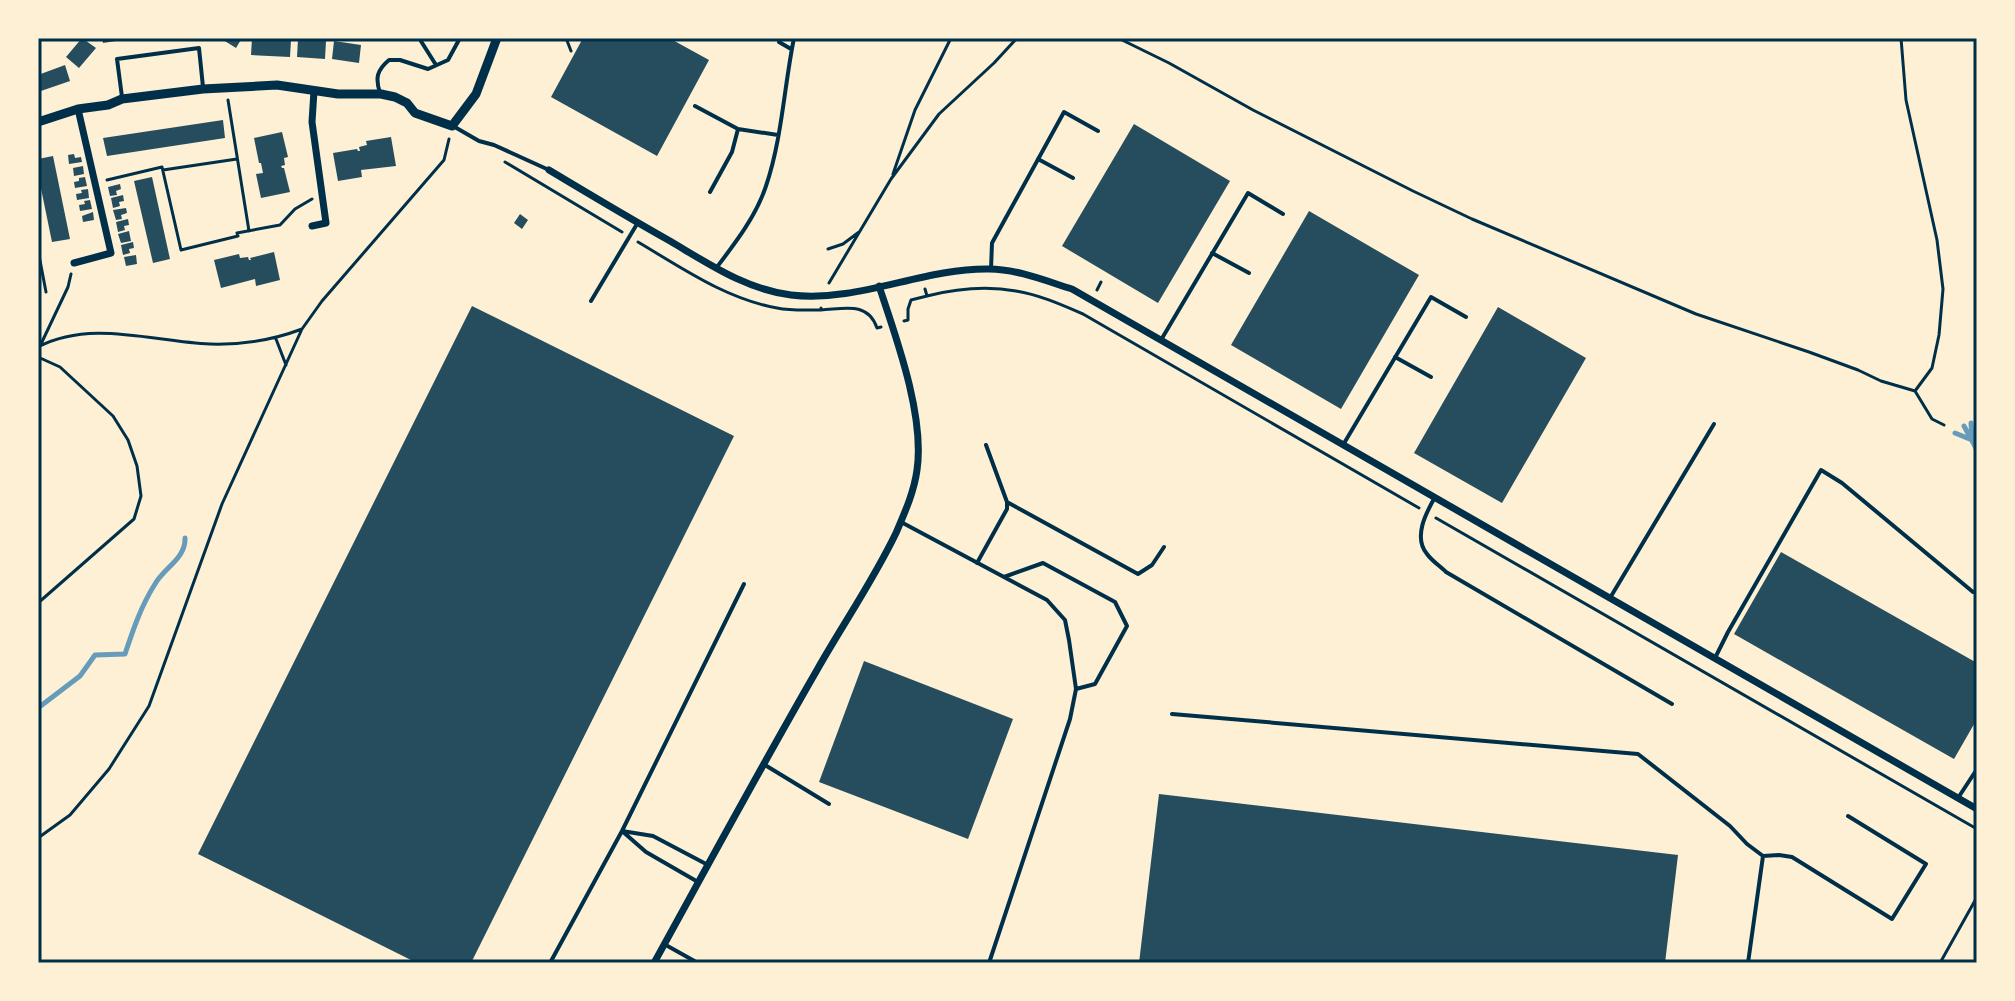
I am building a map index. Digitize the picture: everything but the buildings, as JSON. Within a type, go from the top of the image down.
[{"type":"street","points":[[38,122],[122,99],[203,89],[277,85],[338,94],[395,97],[407,103],[415,113],[452,126],[476,94],[497,38]]},
{"type":"street","points":[[312,226],[326,223],[312,122],[314,91]]},
{"type":"street","points":[[74,263],[111,253],[78,109]]},
{"type":"street","points":[[549,170],[716,269],[767,290],[793,295],[847,294],[923,276],[991,269],[1018,273],[1072,289],[1977,809]]},
{"type":"street","points":[[654,963],[819,665],[878,569],[909,505],[917,470],[919,442],[909,383],[879,286]]},
{"type":"lane","points":[[419,38],[436,65]]},
{"type":"lane","points":[[381,94],[376,81],[382,66],[389,60],[400,60],[428,69],[448,60],[460,38]]},
{"type":"lane","points":[[716,269],[749,222],[765,189],[778,135],[794,38]]},
{"type":"lane","points":[[779,42],[792,49]]},
{"type":"lane","points":[[122,99],[117,59],[199,48],[203,89]]},
{"type":"lane","points":[[695,106],[738,129],[778,135]]},
{"type":"lane","points":[[991,269],[992,243],[1064,112],[1098,131]]},
{"type":"lane","points":[[452,126],[479,141],[549,170]]},
{"type":"lane","points":[[710,192],[732,152],[738,129]]},
{"type":"lane","points":[[1038,159],[1073,178]]},
{"type":"lane","points":[[1161,340],[1248,193],[1283,214]]},
{"type":"lane","points":[[591,301],[638,223]]},
{"type":"lane","points":[[1212,253],[1249,273]]},
{"type":"lane","points":[[1343,445],[1431,297],[1466,317]]},
{"type":"lane","points":[[1395,357],[1431,377]]},
{"type":"lane","points":[[1610,598],[1714,424]]},
{"type":"lane","points":[[977,563],[1007,509],[986,445]]},
{"type":"lane","points":[[1715,658],[1821,470],[1842,483],[1973,592]]},
{"type":"lane","points":[[1435,497],[1420,534],[1424,551],[1446,572],[1672,704]]},
{"type":"lane","points":[[1007,502],[1138,574],[1152,565],[1164,547]]},
{"type":"lane","points":[[901,522],[1047,600],[1065,620],[1076,689],[1070,719],[989,963]]},
{"type":"lane","points":[[1004,577],[1043,563],[1115,602],[1127,626],[1095,684],[1076,689]]},
{"type":"lane","points":[[550,963],[622,831],[744,584]]},
{"type":"lane","points":[[1172,714],[1638,754],[1763,856],[1792,857],[1892,919],[1926,864],[1848,816]]},
{"type":"lane","points":[[763,764],[829,804]]},
{"type":"lane","points":[[1958,798],[1977,769]]},
{"type":"lane","points":[[622,831],[653,836],[708,865]]},
{"type":"lane","points":[[622,831],[646,852],[698,882]]},
{"type":"lane","points":[[1748,963],[1763,856]]},
{"type":"lane","points":[[664,944],[698,963]]},
{"type":"path","points":[[566,38],[571,51]]},
{"type":"path","points":[[891,179],[915,110],[951,38]]},
{"type":"path","points":[[820,295],[891,179],[939,114],[1017,38]]},
{"type":"path","points":[[1118,38],[1253,110],[1472,219],[1696,314],[1915,391],[1932,419],[1944,425]]},
{"type":"path","points":[[1901,38],[1906,100],[1937,240],[1943,289],[1932,368],[1915,391]]},
{"type":"path","points":[[226,87],[249,231]]},
{"type":"path","points":[[38,838],[70,815],[109,769],[149,706],[222,504],[302,329],[322,301],[444,160],[452,126]]},
{"type":"path","points":[[95,182],[162,167],[163,170],[237,159]]},
{"type":"path","points":[[163,170],[181,250],[238,236],[237,233],[280,225],[295,209],[322,194]]},
{"type":"path","points":[[828,249],[843,244],[861,230]]},
{"type":"path","points":[[38,250],[46,292]]},
{"type":"path","points":[[39,346],[68,287],[74,263]]},
{"type":"path","points":[[923,276],[927,296],[982,289],[1017,291],[1049,299],[1083,314],[1977,829]]},
{"type":"path","points":[[39,346],[72,335],[130,334],[210,344],[276,339],[302,329]]},
{"type":"path","points":[[276,339],[286,365]]},
{"type":"path","points":[[38,357],[60,367],[113,416],[128,440],[137,466],[141,496],[134,519],[38,603]]},
{"type":"path","points":[[1940,963],[1977,897]]},
{"type":"waterway","points":[[1955,433],[1972,440],[1971,423]]},
{"type":"waterway","points":[[1964,426],[1977,450]]},
{"type":"waterway","points":[[38,708],[80,676],[95,655],[125,654],[146,601],[159,578],[182,551],[185,538]]}]
